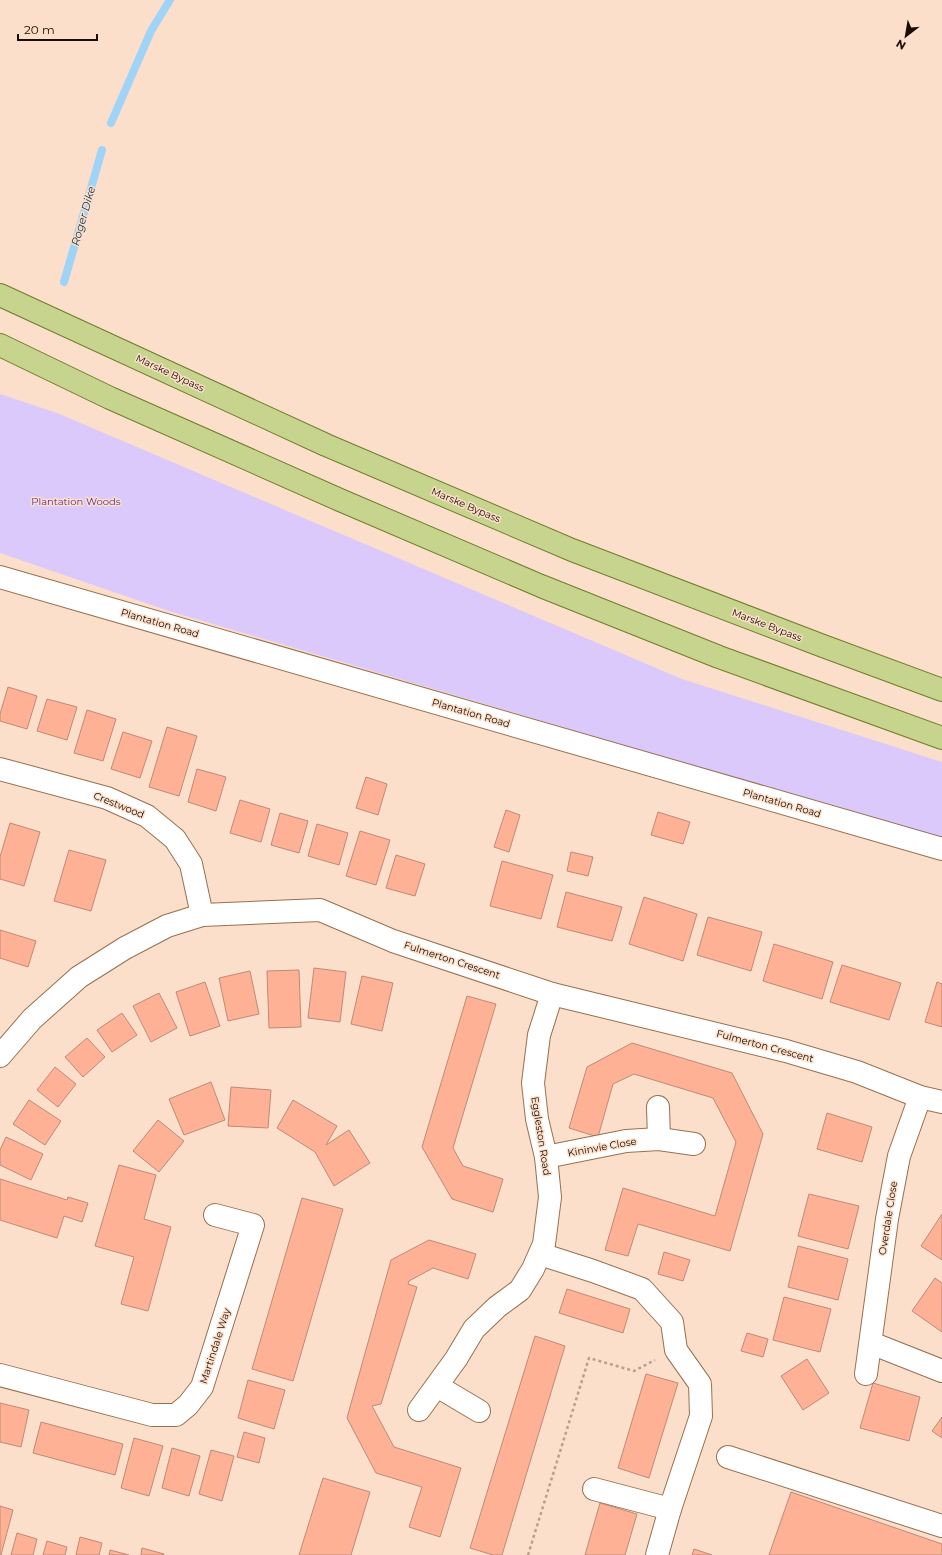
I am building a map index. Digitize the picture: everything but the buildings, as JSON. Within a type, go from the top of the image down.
[{"type":"main road","name":"Marske Bypass","points":[[0,295],[319,442],[572,550],[942,690]]},
{"type":"main road","points":[[0,345],[110,398],[311,488],[541,586],[719,657],[942,738]]},
{"type":"street","name":"Plantation Road","points":[[0,577],[942,849]]},
{"type":"street","name":"Crestwood","points":[[0,769],[107,798],[147,816],[175,839],[191,864],[202,915]]},
{"type":"street","name":"Fulmerton Crescent","points":[[0,1056],[32,1019],[79,977],[125,948],[167,926],[202,915],[320,910],[393,941],[552,994],[786,1051],[857,1072],[920,1097],[942,1102]]},
{"type":"street","name":"Eggleston Road","points":[[419,1410],[456,1359],[474,1329],[497,1307],[520,1290],[544,1244],[550,1197],[546,1157],[537,1119],[533,1082],[540,1035],[552,994]]},
{"type":"street","name":"Overdale Close","points":[[866,1374],[887,1218],[899,1156],[920,1097]]},
{"type":"street","points":[[658,1107],[659,1138]]},
{"type":"street","name":"Kininvie Close","points":[[546,1157],[626,1141],[659,1138],[694,1144]]},
{"type":"street","name":"Martindale Way","points":[[0,1375],[152,1415],[176,1415],[188,1405],[202,1387],[253,1225],[215,1215]]},
{"type":"street","points":[[540,1254],[594,1271],[642,1289],[672,1322],[676,1350],[700,1384],[701,1416],[670,1509],[657,1555]]},
{"type":"street","points":[[870,1343],[942,1371]]},
{"type":"street","points":[[437,1386],[479,1411]]},
{"type":"street","points":[[728,1457],[942,1526]]},
{"type":"street","points":[[594,1489],[670,1509]]},
{"type":"path","points":[[528,1555],[589,1358],[634,1371],[676,1350]]},
{"type":"green space","name":"Plantation Woods","points":[[0,394],[57,413],[682,679],[942,762],[942,839],[169,611],[0,553]]},
{"type":"waterway","name":"Roger Dike","points":[[111,123],[151,31],[170,0]]},
{"type":"waterway","name":"Roger Dike","points":[[64,282],[102,150]]}]
